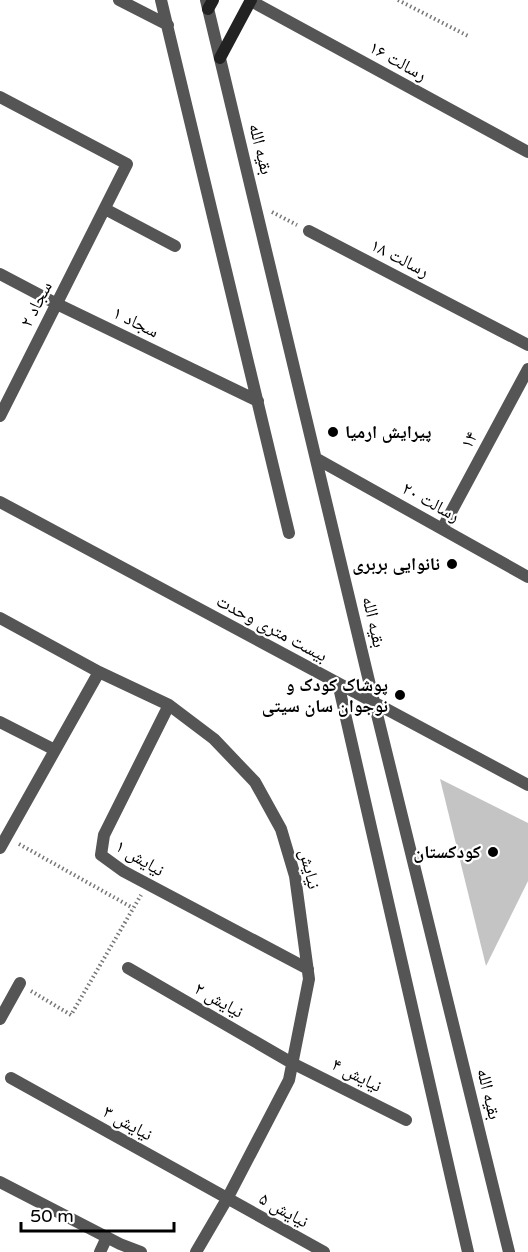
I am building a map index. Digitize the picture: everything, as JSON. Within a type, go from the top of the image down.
[{"type":"street","points":[[119,0],[168,25]]},
{"type":"street","points":[[161,0],[289,533]]},
{"type":"street","points":[[220,58],[251,0]]},
{"type":"street","name":"رسالت ۱۶","points":[[251,0],[528,152]]},
{"type":"street","name":"بقیه الله","points":[[209,3],[220,58],[374,702],[509,1252]]},
{"type":"street","name":"سجاد ۲","points":[[0,97],[127,164],[0,416]]},
{"type":"street","points":[[105,209],[175,246]]},
{"type":"street","name":"رسالت ۱۸","points":[[309,231],[528,345]]},
{"type":"street","name":"سجاد ۱","points":[[0,274],[258,401]]},
{"type":"street","name":"۱۴","points":[[442,529],[528,369]]},
{"type":"street","name":"رسالت ۲۰","points":[[317,459],[528,577]]},
{"type":"street","name":"بیست متری وحدت","points":[[0,502],[528,785]]},
{"type":"street","name":"نیایش","points":[[0,618],[99,672],[169,705],[214,739],[255,782],[281,829],[295,876],[309,979],[289,1080],[227,1199],[196,1252]]},
{"type":"street","points":[[3,843],[99,672]]},
{"type":"street","points":[[338,683],[468,1252]]},
{"type":"street","name":"نیایش ۱","points":[[169,705],[104,835],[100,855],[123,871],[308,969]]},
{"type":"street","points":[[0,722],[55,750]]},
{"type":"street","name":"نیایش ۲","points":[[128,968],[292,1063]]},
{"type":"street","points":[[0,1018],[20,983]]},
{"type":"street","name":"نیایش ۴","points":[[292,1063],[406,1120]]},
{"type":"street","name":"نیایش ۳","points":[[11,1078],[227,1199]]},
{"type":"street","points":[[0,1182],[141,1252]]},
{"type":"street","name":"نیایش ۵","points":[[227,1199],[324,1252]]},
{"type":"street","points":[[100,1252],[107,1237]]},
{"type":"path","points":[[398,0],[470,37]]},
{"type":"path","points":[[255,203],[309,231]]},
{"type":"path","points":[[3,843],[133,908]]},
{"type":"path","points":[[20,983],[71,1015],[147,884]]},
{"type":"building","name":"کودکستان","points":[[440,779],[528,823],[528,881],[486,966]]},
{"type":"place","name":"پیرایش ارمیا","points":[[333,432]]},
{"type":"place","name":"نانوایی بربری","points":[[452,564]]},
{"type":"place","name":"پوشاک کودک و نوجوان سان سیتی","points":[[400,695]]},
{"type":"place","name":"کودکستان","points":[[493,852]]}]
